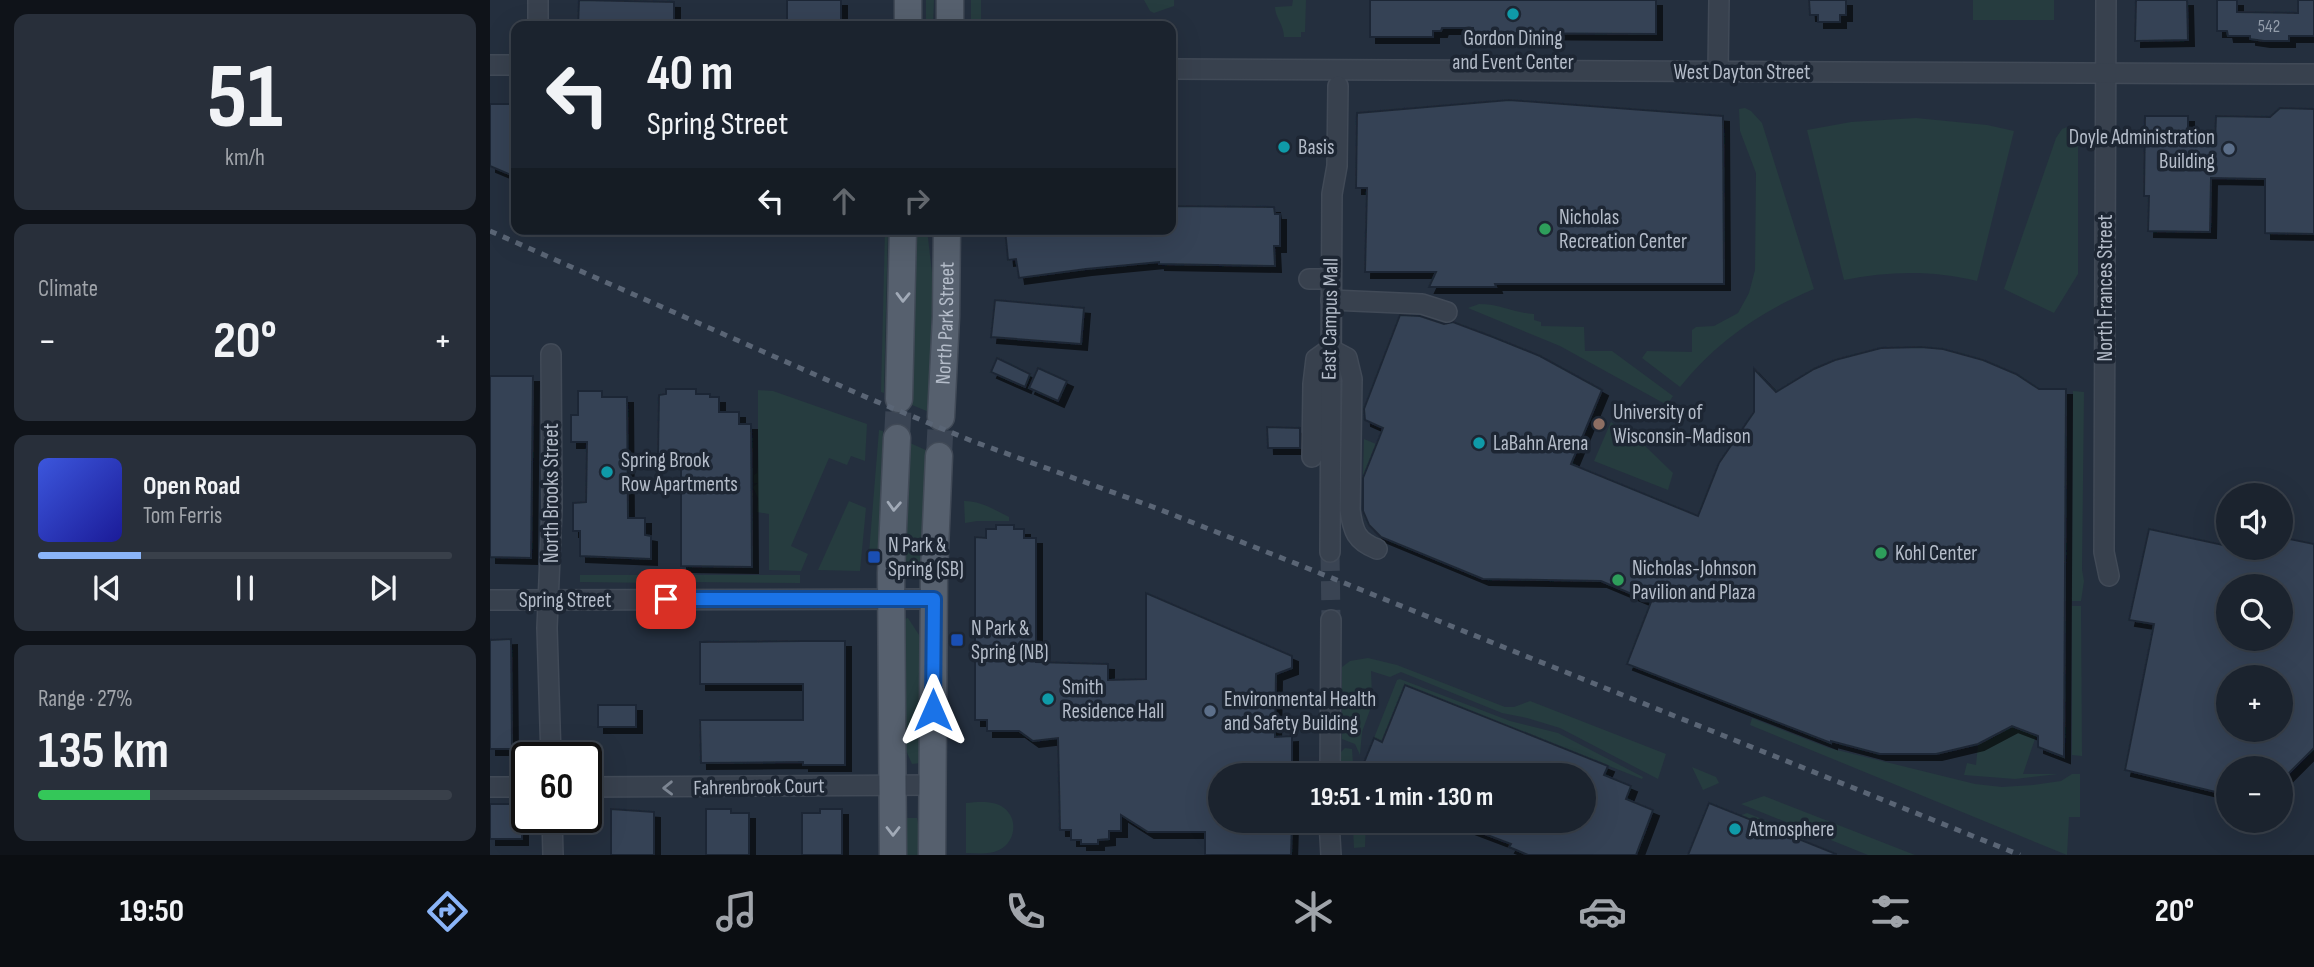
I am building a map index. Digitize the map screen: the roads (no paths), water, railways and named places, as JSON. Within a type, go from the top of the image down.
[{"type":"main road","points":[[908,0],[908,21]]},
{"type":"main road","points":[[950,0],[950,21]]},
{"type":"main road","name":"North Park Street","points":[[899,399],[903,235]]},
{"type":"main road","name":"North Park Street","points":[[941,417],[947,235]]},
{"type":"main road","points":[[893,855],[891,599],[897,438]]},
{"type":"main road","points":[[932,855],[934,599],[939,456]]},
{"type":"street","points":[[538,0],[538,21]]},
{"type":"street","points":[[1718,71],[1719,0]]},
{"type":"street","name":"North Frances Street","points":[[2106,0],[2104,552],[2109,576]]},
{"type":"street","points":[[490,65],[511,65]]},
{"type":"street","name":"West Dayton Street","points":[[1176,69],[2314,74]]},
{"type":"street","name":"East Campus Mall","points":[[1330,552],[1332,194],[1337,166],[1338,86]]},
{"type":"street","points":[[1309,279],[1331,279]]},
{"type":"street","points":[[1331,300],[1422,304],[1447,312]]},
{"type":"street","points":[[1312,457],[1312,384],[1316,359],[1330,349],[1347,358],[1352,379],[1352,527],[1363,544],[1377,549]]},
{"type":"street","name":"North Brooks Street","points":[[550,742],[547,632],[552,508],[551,354]]},
{"type":"street","name":"Spring Street","points":[[490,600],[934,599]]},
{"type":"street","points":[[1330,763],[1331,620]]},
{"type":"street","name":"Fahrenbrook Court","points":[[602,787],[933,785]]},
{"type":"street","points":[[490,787],[511,787]]},
{"type":"street","points":[[552,833],[553,855]]},
{"type":"street","points":[[1330,833],[1331,855]]},
{"type":"tunnel","points":[[897,438],[899,399]]},
{"type":"tunnel","points":[[939,456],[941,417]]},
{"type":"tunnel","points":[[1330,552],[1331,620]]},
{"type":"railway","points":[[490,231],[868,398],[972,441],[1156,508],[2020,855]]},
{"type":"place","name":"Gordon Dining and Event Center","points":[[1513,14]]},
{"type":"place","name":"Basis","points":[[1284,147]]},
{"type":"place","name":"Doyle Administration Building","points":[[2229,149]]},
{"type":"place","name":"Nicholas Recreation Center","points":[[1545,229]]},
{"type":"place","name":"University of Wisconsin-Madison","points":[[1599,424]]},
{"type":"place","name":"LaBahn Arena","points":[[1479,443]]},
{"type":"place","name":"Spring Brook Row Apartments","points":[[607,472]]},
{"type":"place","name":"Kohl Center","points":[[1881,553]]},
{"type":"place","name":"N Park & Spring (SB)","points":[[874,557]]},
{"type":"place","name":"Nicholas-Johnson Pavilion and Plaza","points":[[1618,580]]},
{"type":"place","name":"N Park & Spring (NB)","points":[[957,640]]},
{"type":"place","name":"Smith Residence Hall","points":[[1048,699]]},
{"type":"place","name":"Environmental Health and Safety Building","points":[[1210,711]]},
{"type":"place","name":"Atmosphere","points":[[1735,829]]}]
